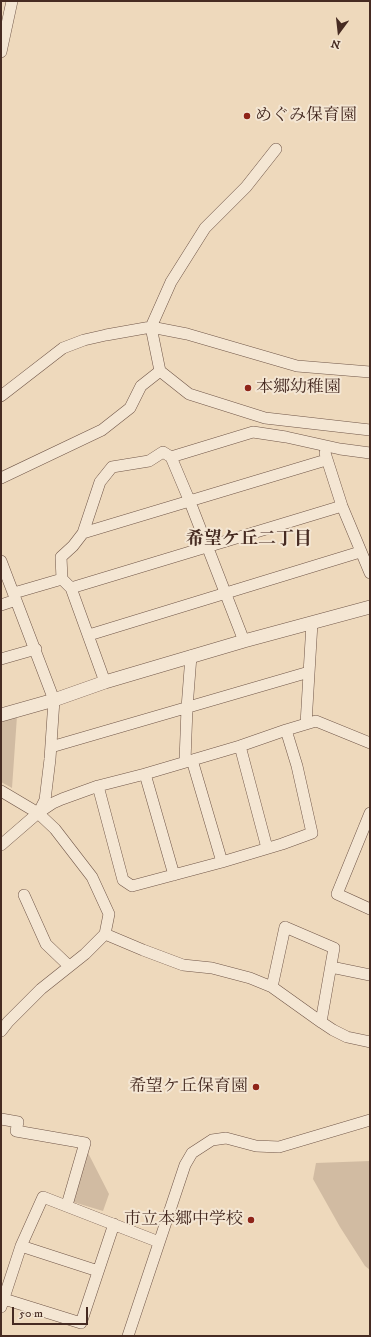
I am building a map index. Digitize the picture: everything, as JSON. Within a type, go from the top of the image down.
[{"type":"street","points":[[1,52],[12,1]]},
{"type":"street","points":[[276,150],[246,187],[205,228],[171,282],[151,327],[160,371],[189,394],[265,418],[370,430]]},
{"type":"street","points":[[1,396],[63,348],[84,340],[151,327],[187,334],[297,366],[370,372]]},
{"type":"street","points":[[1,478],[102,430],[130,408],[142,386],[160,371]]},
{"type":"street","points":[[171,458],[253,432],[370,453]]},
{"type":"street","points":[[323,445],[326,460],[342,506],[360,552],[370,572]]},
{"type":"street","points":[[105,682],[71,588],[62,579],[61,557],[83,533],[100,482],[112,467],[126,466],[149,461],[163,452],[171,458],[208,547],[244,641]]},
{"type":"street","points":[[83,533],[326,460]]},
{"type":"street","points":[[71,588],[342,506]]},
{"type":"street","points":[[89,635],[225,592],[360,552]]},
{"type":"street","points":[[1,561],[36,649],[54,700],[51,747],[45,800],[38,813]]},
{"type":"street","points":[[1,605],[15,597],[62,579]]},
{"type":"street","points":[[1,715],[54,700],[105,682],[191,656],[370,607]]},
{"type":"street","points":[[306,724],[312,623]]},
{"type":"street","points":[[1,659],[36,649]]},
{"type":"street","points":[[191,656],[187,708],[189,761],[222,862]]},
{"type":"street","points":[[51,747],[308,672]]},
{"type":"street","points":[[1,845],[38,813],[53,803],[98,786],[146,774],[240,746],[316,721],[370,743]]},
{"type":"street","points":[[98,786],[123,880],[132,886],[222,862],[312,833],[297,766],[286,730]]},
{"type":"street","points":[[240,746],[267,848]]},
{"type":"street","points":[[146,774],[174,875]]},
{"type":"street","points":[[1,791],[38,813],[55,829],[92,878],[109,914],[105,934],[86,954],[41,989],[1,1031]]},
{"type":"street","points":[[370,813],[336,894],[370,909]]},
{"type":"street","points":[[24,895],[46,944],[69,966]]},
{"type":"street","points":[[272,987],[285,927],[334,948],[321,1022]]},
{"type":"street","points":[[105,934],[143,950],[183,964],[212,968],[250,978],[272,987],[321,1022],[347,1038],[370,1042]]},
{"type":"street","points":[[331,967],[370,975]]},
{"type":"street","points":[[1,1119],[18,1122],[16,1131],[85,1143],[67,1205]]},
{"type":"street","points":[[128,1336],[185,1165],[192,1153],[212,1140],[226,1138],[256,1146],[279,1147],[370,1120]]},
{"type":"street","points":[[114,1224],[81,1323],[2,1303],[21,1246],[43,1197],[67,1205],[159,1242]]},
{"type":"street","points":[[21,1246],[98,1271]]},
{"type":"shaded area","points":[[17,716],[12,788],[1,782],[1,720]]},
{"type":"shaded area","points":[[85,1147],[109,1194],[103,1211],[73,1202]]},
{"type":"shaded area","points":[[370,1161],[370,1270],[365,1266],[340,1227],[313,1179],[316,1163]]},
{"type":"place","name":"めぐみ保育園","points":[[247,116]]},
{"type":"place","name":"本郷幼稚園","points":[[248,388]]},
{"type":"place","name":"希望ケ丘保育園","points":[[256,1087]]},
{"type":"place","name":"市立本郷中学校","points":[[251,1220]]},
{"type":"district","name":"希望ケ丘二丁目","points":[[249,540]]}]
